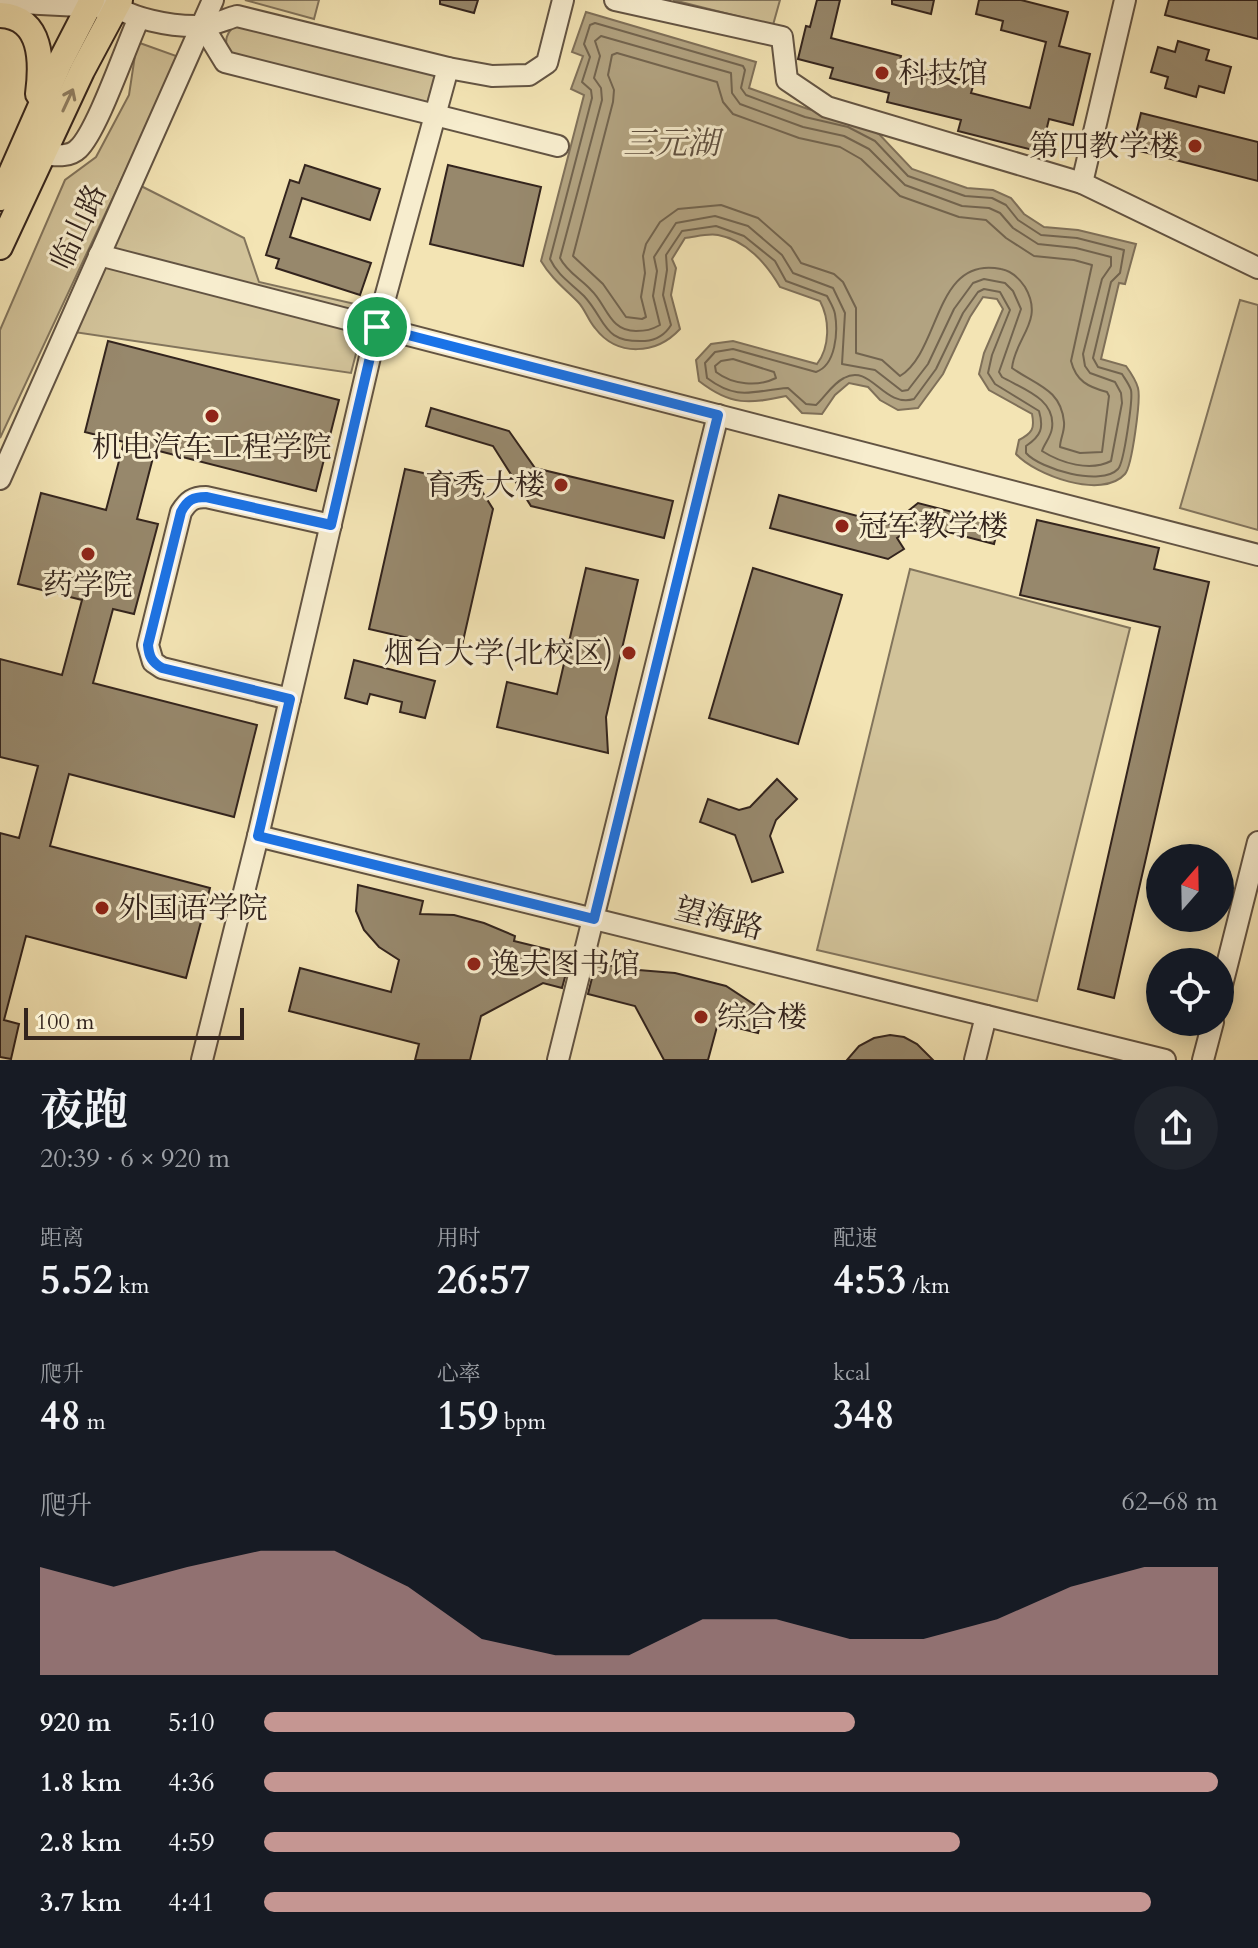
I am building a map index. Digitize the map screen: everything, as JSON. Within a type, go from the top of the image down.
[{"type":"main road","points":[[0,198],[60,62],[110,6]]},
{"type":"main road","points":[[0,247],[110,6]]},
{"type":"main road","points":[[0,15],[10,15],[22,22],[41,53],[35,118]]},
{"type":"street","name":"临山路","points":[[0,479],[213,0]]},
{"type":"street","points":[[0,2],[110,6],[203,26],[237,16],[492,76],[529,75],[547,63],[563,0]]},
{"type":"street","points":[[615,0],[782,37],[787,80],[827,107],[1082,183],[1258,268]]},
{"type":"street","points":[[1082,183],[1125,0]]},
{"type":"street","points":[[42,154],[63,155],[80,147],[96,120],[110,6]]},
{"type":"street","points":[[203,26],[225,62],[558,146]]},
{"type":"street","points":[[202,1060],[258,836],[377,327],[448,68]]},
{"type":"street","points":[[99,255],[1258,555]]},
{"type":"street","points":[[558,1060],[718,415]]},
{"type":"street","points":[[290,699],[162,668],[153,662],[148,645],[181,512],[186,503],[195,497],[331,525]]},
{"type":"street","name":"望海路","points":[[258,836],[1165,1060]]},
{"type":"street","points":[[1231,948],[1258,842]]},
{"type":"street","points":[[975,1060],[986,1016]]},
{"type":"street","points":[[1203,1060],[1209,1036]]},
{"type":"shaded area","points":[[245,0],[319,0],[314,19]]},
{"type":"shaded area","points":[[673,0],[780,0],[773,25]]},
{"type":"shaded area","points":[[240,23],[431,72],[438,79],[433,101],[425,105],[231,55],[227,37],[231,29]]},
{"type":"shaded area","points":[[137,42],[179,57],[0,438],[0,330],[65,180],[96,157],[129,95]]},
{"type":"shaded area","points":[[139,185],[244,238],[259,282],[368,307],[351,373],[74,332]]},
{"type":"shaded area","points":[[1240,300],[1258,305],[1258,530],[1180,508]]},
{"type":"shaded area","points":[[910,569],[1130,628],[1037,1001],[817,950]]},
{"type":"water","name":"三元湖","points":[[586,12],[756,62],[749,88],[808,109],[850,119],[879,134],[912,169],[967,188],[993,190],[1011,198],[1024,214],[1044,227],[1078,230],[1136,244],[1125,284],[1119,283],[1101,359],[1126,366],[1138,388],[1135,432],[1125,474],[1101,485],[1085,485],[1038,470],[1016,454],[1019,440],[1032,430],[1032,414],[989,390],[979,374],[984,353],[1003,309],[997,299],[983,297],[943,374],[918,408],[898,410],[880,400],[868,387],[849,383],[835,395],[822,414],[802,413],[786,396],[761,401],[731,399],[699,381],[696,360],[711,344],[733,341],[817,364],[826,342],[827,325],[820,301],[780,287],[755,254],[738,242],[718,235],[685,238],[672,259],[676,268],[671,295],[680,329],[670,338],[648,348],[637,349],[614,344],[604,337],[541,261],[584,95],[571,89],[583,56],[572,52]]},
{"type":"building","points":[[440,0],[478,0],[474,13],[440,4]]},
{"type":"building","name":"科技馆","points":[[817,0],[840,0],[831,38],[901,56],[899,64],[974,83],[971,93],[1030,108],[1046,42],[1001,30],[1003,21],[976,14],[979,0],[1021,0],[1068,12],[1059,46],[1090,54],[1073,125],[1049,119],[1041,152],[958,131],[961,120],[887,102],[889,93],[830,78],[833,68],[798,59],[806,26],[810,27]]},
{"type":"building","name":"科技馆","points":[[892,0],[934,0],[931,14],[892,4]]},
{"type":"building","points":[[1169,0],[1258,0],[1258,39],[1165,15]]},
{"type":"building","points":[[1178,41],[1209,50],[1206,60],[1231,67],[1224,93],[1199,86],[1196,97],[1165,88],[1168,77],[1151,72],[1158,47],[1175,52]]},
{"type":"building","name":"第四教学楼","points":[[1141,113],[1258,142],[1258,181],[1132,149]]},
{"type":"building","points":[[305,165],[380,189],[370,220],[302,198],[290,237],[371,263],[360,295],[276,268],[279,259],[266,255],[290,180],[299,183]]},
{"type":"building","points":[[448,165],[541,187],[523,266],[430,244]]},
{"type":"building","points":[[108,341],[339,400],[316,491],[155,450],[137,519],[158,524],[134,614],[113,609],[93,683],[257,725],[234,817],[69,774],[50,846],[210,888],[186,978],[26,936],[4,1020],[19,1024],[11,1059],[0,1057],[0,833],[19,838],[38,766],[0,757],[0,659],[62,675],[82,600],[18,584],[41,493],[106,510],[124,442],[85,432]]},
{"type":"building","name":"育秀大楼","points":[[431,408],[509,431],[535,468],[673,501],[664,538],[531,506],[493,446],[426,426]]},
{"type":"building","points":[[405,469],[478,485],[493,509],[461,650],[369,629]]},
{"type":"building","name":"冠军教学楼","points":[[779,495],[891,525],[918,503],[999,524],[994,544],[917,524],[897,538],[904,549],[888,559],[770,528]]},
{"type":"building","points":[[1037,520],[1159,548],[1154,569],[1209,582],[1149,844],[1146,844],[1146,858],[1114,998],[1078,989],[1160,627],[1020,595]]},
{"type":"building","points":[[586,568],[638,580],[606,717],[608,753],[497,727],[507,682],[557,694]]},
{"type":"building","points":[[753,568],[842,595],[798,744],[709,718]]},
{"type":"building","points":[[354,660],[435,681],[425,718],[400,712],[402,702],[370,694],[367,704],[345,698]]},
{"type":"building","points":[[777,779],[797,799],[776,820],[770,836],[783,872],[752,882],[735,835],[700,822],[708,799],[739,810],[750,807]]},
{"type":"building","points":[[358,885],[423,901],[420,914],[454,915],[484,923],[515,936],[514,941],[571,955],[562,988],[543,983],[481,1016],[470,1060],[415,1060],[419,1044],[289,1011],[300,968],[391,992],[399,960],[379,947],[364,930],[356,911]]},
{"type":"building","name":"综合楼","points":[[596,962],[626,969],[675,973],[726,986],[764,1011],[758,1033],[718,1023],[708,1060],[664,1060],[635,1006],[588,994]]},
{"type":"building","name":"综合楼","points":[[890,1035],[904,1037],[917,1044],[933,1060],[847,1060],[859,1046],[874,1038]]},
{"type":"place","name":"科技馆","points":[[882,73]]},
{"type":"place","name":"第四教学楼","points":[[1195,146]]},
{"type":"place","name":"机电汽车工程学院","points":[[212,416]]},
{"type":"place","name":"育秀大楼","points":[[561,485]]},
{"type":"place","name":"冠军教学楼","points":[[842,526]]},
{"type":"place","name":"药学院","points":[[88,554]]},
{"type":"place","name":"烟台大学(北校区)","points":[[629,653]]},
{"type":"place","name":"外国语学院","points":[[102,908]]},
{"type":"place","name":"逸夫图书馆","points":[[474,964]]},
{"type":"place","name":"综合楼","points":[[701,1017]]},
{"type":"route","points":[[377,327],[718,415],[594,919],[258,836],[290,699],[162,668],[149,656],[148,645],[181,512],[186,503],[195,497],[206,497],[331,525],[377,327]]}]
